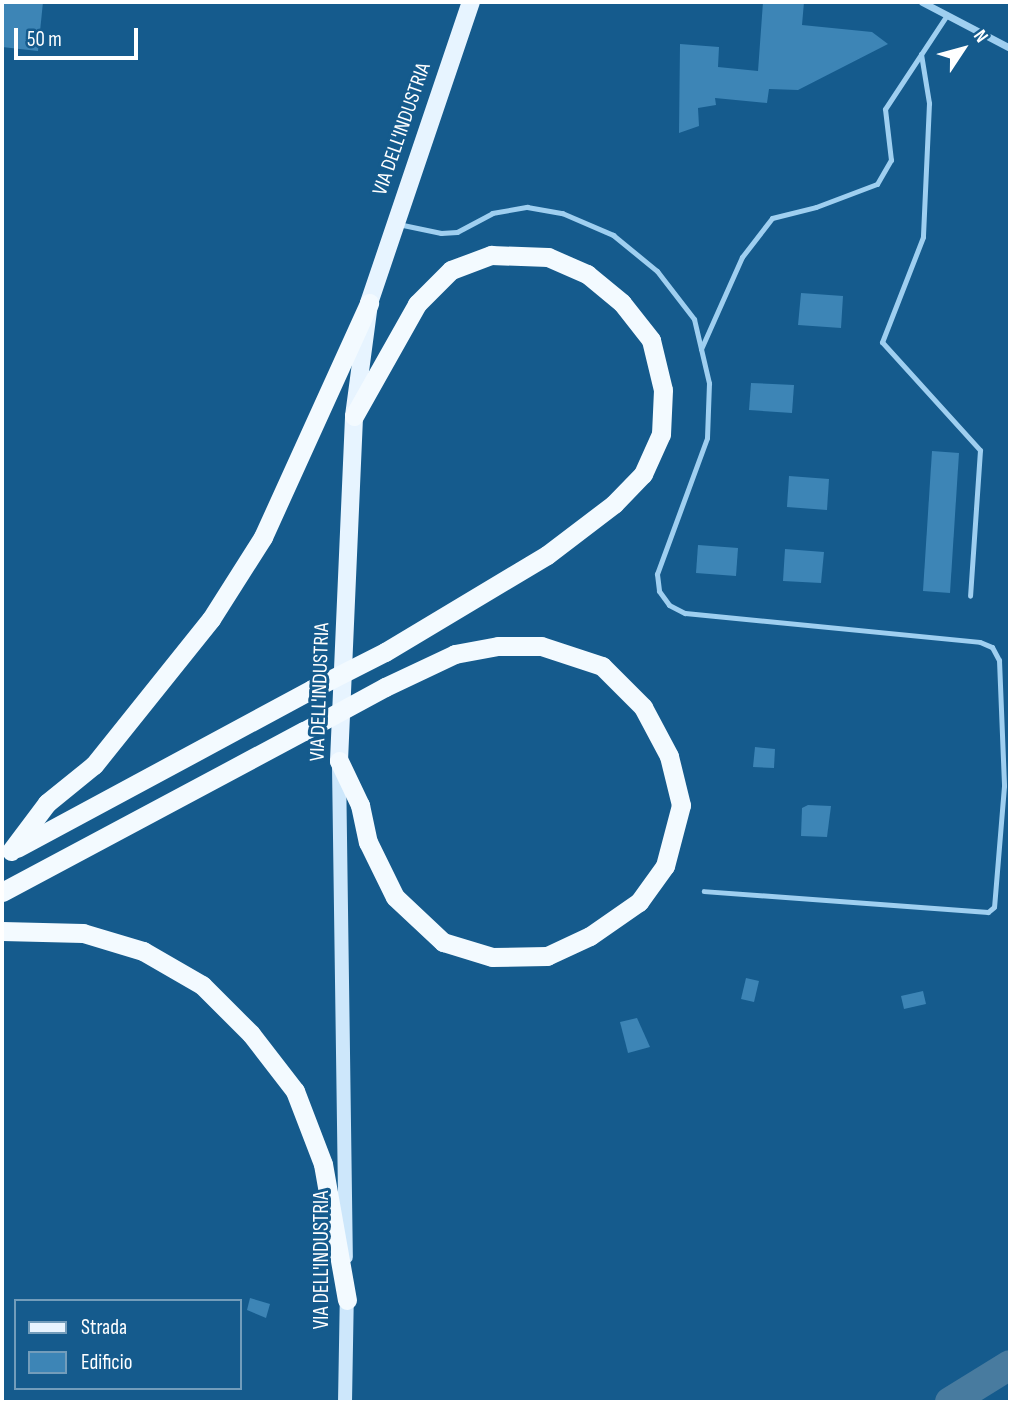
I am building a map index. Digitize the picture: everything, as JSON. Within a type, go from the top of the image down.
[{"type":"highway","points":[[6,854],[385,652],[547,555],[614,504],[643,474],[661,433],[663,390],[651,341],[622,303],[587,274],[548,257],[491,255],[451,271],[417,304],[354,416]]},
{"type":"highway","points":[[6,854],[47,803],[94,765],[211,620],[263,537],[369,303]]},
{"type":"highway","points":[[2,892],[384,687],[455,654],[498,646],[541,646],[602,666],[643,707],[669,756],[681,805],[664,866],[639,902],[590,936],[547,956],[480,953],[443,942],[395,897],[368,842],[360,805],[339,761]]},
{"type":"highway","points":[[2,930],[83,933],[143,951],[202,985],[251,1034],[295,1091],[323,1164],[347,1300]]},
{"type":"main road","name":"VIA DELL'INDUSTRIA","points":[[345,1402],[347,1300],[339,761],[354,416],[369,303],[471,2]]},
{"type":"street","points":[[922,2],[1010,48]]},
{"type":"lane","points":[[701,349],[741,257],[772,218],[816,207],[877,184],[891,160],[885,109],[947,15]]},
{"type":"lane","points":[[921,54],[929,103],[923,237],[882,342],[980,450],[970,596]]},
{"type":"lane","points":[[394,223],[441,233],[457,232],[492,213],[527,207],[562,213],[613,235],[657,271],[694,319],[709,383],[706,438],[657,574],[663,599],[685,613],[980,642],[992,647],[999,660],[1004,786],[994,906],[988,912],[704,891]]},
{"type":"building","points":[[3,2],[43,2],[38,51],[2,47]]},
{"type":"building","points":[[763,2],[804,2],[802,25],[872,32],[888,44],[798,90],[769,89],[767,103],[715,98],[716,105],[698,108],[699,126],[679,133],[680,44],[719,47],[718,67],[758,71]]},
{"type":"building","points":[[801,293],[843,296],[841,328],[798,325]]},
{"type":"building","points":[[751,383],[794,385],[792,413],[749,410]]},
{"type":"building","points":[[932,451],[959,453],[950,593],[923,591]]},
{"type":"building","points":[[789,476],[829,479],[827,510],[787,507]]},
{"type":"building","points":[[698,545],[738,548],[736,576],[696,573]]},
{"type":"building","points":[[785,549],[824,552],[821,583],[783,581]]},
{"type":"building","points":[[755,747],[775,749],[774,768],[753,767]]},
{"type":"building","points":[[808,805],[831,806],[827,837],[801,836],[802,808]]},
{"type":"building","points":[[746,978],[759,981],[754,1002],[741,999]]},
{"type":"building","points":[[923,991],[926,1004],[904,1009],[901,996]]},
{"type":"building","points":[[637,1018],[650,1047],[628,1053],[620,1022]]},
{"type":"building","points":[[250,1298],[270,1304],[266,1318],[247,1310]]},
{"type":"waterway","points":[[950,1402],[1010,1365]]}]
